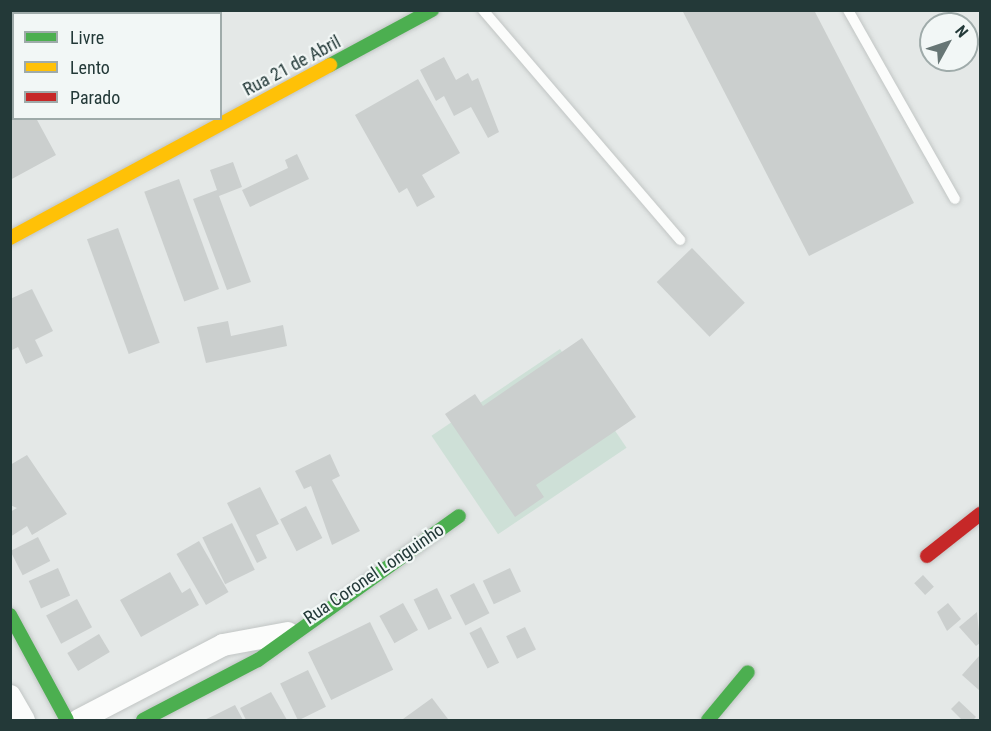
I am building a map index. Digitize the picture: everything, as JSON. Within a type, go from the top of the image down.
[{"type":"street","name":"Rua 21 de Abril","points":[[10,238],[432,10]]},
{"type":"street","points":[[927,556],[981,514]]},
{"type":"street","name":"Rua Coronel Longuinho","points":[[143,720],[258,660],[288,633],[459,516]]},
{"type":"street","points":[[10,615],[67,720]]},
{"type":"street","name":"Rua Coronel Longuinho","points":[[79,720],[223,645],[288,633]]},
{"type":"street","points":[[708,720],[748,672]]},
{"type":"street","points":[[170,673],[184,699]]},
{"type":"street","points":[[10,696],[24,720]]},
{"type":"lane","points":[[483,10],[680,240]]},
{"type":"lane","points":[[848,10],[955,199]]},
{"type":"green space","points":[[560,349],[627,448],[498,534],[431,436]]},
{"type":"building","points":[[18,10],[89,10],[89,12],[18,12]]},
{"type":"building","points":[[94,10],[154,10],[154,12],[94,12]]},
{"type":"building","points":[[682,10],[814,10],[914,203],[809,256]]},
{"type":"building","points":[[444,57],[456,80],[468,73],[472,81],[478,78],[499,132],[488,138],[471,107],[454,116],[444,96],[436,101],[420,70]]},
{"type":"building","points":[[10,74],[12,120],[37,120],[56,155],[10,180]]},
{"type":"building","points":[[418,79],[460,153],[422,175],[435,197],[417,207],[407,188],[399,193],[355,115]]},
{"type":"building","points":[[297,154],[309,179],[250,207],[242,190],[288,168],[285,160]]},
{"type":"building","points":[[233,162],[242,187],[219,196],[251,282],[227,290],[193,199],[217,190],[210,170]]},
{"type":"building","points":[[179,179],[219,289],[184,302],[144,192]]},
{"type":"building","points":[[118,228],[160,343],[129,354],[87,239]]},
{"type":"building","points":[[692,248],[745,303],[710,337],[657,282]]},
{"type":"building","points":[[32,289],[53,331],[35,340],[43,356],[26,364],[18,347],[10,351],[10,299]]},
{"type":"building","points":[[228,321],[231,336],[283,325],[287,346],[206,363],[197,327]]},
{"type":"building","points":[[582,338],[636,417],[536,485],[544,497],[515,517],[445,414],[475,394],[483,406]]},
{"type":"building","points":[[330,454],[340,476],[332,480],[360,531],[332,545],[311,486],[304,489],[295,471]]},
{"type":"building","points":[[27,455],[67,514],[32,535],[27,526],[10,537],[10,512],[17,508],[10,505],[10,465]]},
{"type":"building","points":[[260,487],[279,524],[256,535],[267,558],[257,563],[227,503]]},
{"type":"building","points":[[306,506],[322,538],[297,551],[280,519]]},
{"type":"building","points":[[232,523],[255,570],[225,584],[202,537]]},
{"type":"building","points":[[38,537],[50,561],[23,575],[10,551]]},
{"type":"building","points":[[199,541],[228,592],[206,605],[176,554]]},
{"type":"building","points":[[58,568],[70,595],[41,608],[29,581]]},
{"type":"building","points":[[510,568],[521,592],[494,604],[483,581]]},
{"type":"building","points":[[170,572],[182,593],[190,588],[199,605],[141,637],[120,600]]},
{"type":"building","points":[[923,575],[934,587],[925,595],[914,583]]},
{"type":"building","points":[[474,583],[489,613],[465,626],[450,595]]},
{"type":"building","points":[[437,588],[452,619],[429,630],[414,599]]},
{"type":"building","points":[[77,599],[92,627],[61,644],[46,615]]},
{"type":"building","points":[[403,603],[418,630],[394,643],[379,616]]},
{"type":"building","points":[[948,603],[961,619],[947,631],[937,612]]},
{"type":"building","points":[[977,612],[980,643],[976,646],[959,627]]},
{"type":"building","points":[[370,622],[393,670],[331,700],[308,652]]},
{"type":"building","points":[[481,627],[499,663],[488,669],[469,633]]},
{"type":"building","points":[[525,627],[536,649],[517,659],[506,636]]},
{"type":"building","points":[[99,634],[110,652],[78,671],[67,653]]},
{"type":"building","points":[[980,655],[980,691],[962,675]]},
{"type":"building","points":[[308,670],[326,707],[298,720],[280,684]]},
{"type":"building","points":[[271,692],[287,720],[246,720],[240,708]]},
{"type":"building","points":[[432,698],[448,719],[403,719]]},
{"type":"building","points":[[959,701],[976,717],[973,720],[962,720],[951,709]]},
{"type":"building","points":[[235,705],[243,720],[204,720],[215,715]]},
{"type":"traffic: fast","points":[[330,65],[432,10]]},
{"type":"traffic: fast","points":[[143,720],[258,660],[459,516]]},
{"type":"traffic: fast","points":[[10,615],[67,720]]},
{"type":"traffic: fast","points":[[708,720],[748,672]]},
{"type":"traffic: slow","points":[[10,238],[330,65]]},
{"type":"traffic: jam","points":[[927,556],[980,514]]}]
